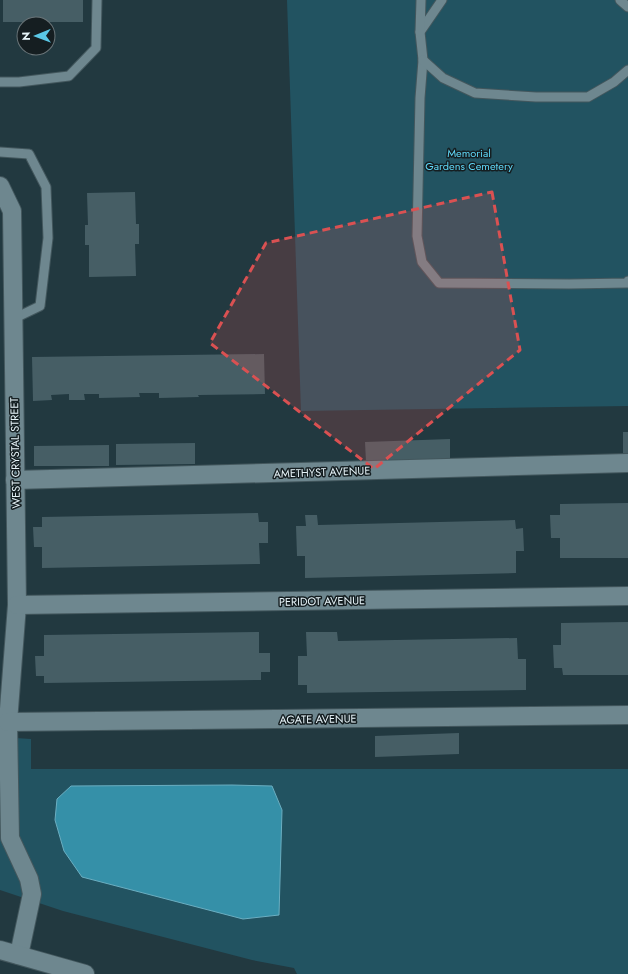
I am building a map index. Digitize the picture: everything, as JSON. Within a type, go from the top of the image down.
[{"type":"street","name":"WEST CRYSTAL STREET","points":[[0,186],[12,211],[17,605],[8,722],[10,838],[29,879],[32,894],[19,955]]},
{"type":"street","name":"AMETHYST AVENUE","points":[[15,480],[628,464]]},
{"type":"street","name":"PERIDOT AVENUE","points":[[17,605],[628,596]]},
{"type":"street","name":"AGATE AVENUE","points":[[8,722],[628,715]]},
{"type":"street","points":[[0,950],[85,974]]},
{"type":"lane","points":[[0,82],[69,76],[96,48],[97,0]]},
{"type":"lane","points":[[422,0],[420,32],[423,60],[420,98],[418,236],[422,262],[439,283],[569,284],[627,283],[628,281]]},
{"type":"lane","points":[[420,32],[442,0]]},
{"type":"lane","points":[[620,0],[628,8]]},
{"type":"lane","points":[[423,60],[443,78],[475,93],[536,97],[588,97],[614,82],[628,70]]},
{"type":"lane","points":[[0,152],[29,154],[46,187],[48,238],[40,306],[13,319]]},
{"type":"highlighted area","points":[[492,192],[520,350],[374,469],[210,343],[266,243]]},
{"type":"green space","name":"Memorial Gardens Cemetery","points":[[287,0],[628,0],[628,406],[301,411]]},
{"type":"green space","points":[[0,737],[31,739],[31,769],[628,769],[628,974],[297,974],[294,968],[252,960],[63,911],[0,890]]},
{"type":"shaded area","points":[[71,786],[272,786],[282,810],[279,915],[243,919],[82,877],[64,851],[55,820],[57,799]]},
{"type":"building","points":[[3,0],[83,0],[83,22],[56,22],[56,16],[16,16],[16,22],[3,22]]},
{"type":"building","points":[[135,192],[136,224],[139,224],[139,244],[135,244],[136,276],[89,277],[89,245],[85,245],[85,225],[88,225],[87,193]]},
{"type":"building","points":[[264,354],[265,394],[198,395],[199,397],[159,398],[159,393],[139,393],[140,397],[99,398],[99,394],[84,394],[85,400],[69,400],[69,394],[51,395],[52,400],[33,401],[32,357]]},
{"type":"building","points":[[623,432],[628,432],[628,453],[623,453]]},
{"type":"building","points":[[450,439],[450,460],[366,462],[365,442]]},
{"type":"building","points":[[195,443],[195,464],[116,465],[116,444]]},
{"type":"building","points":[[109,445],[109,466],[34,466],[34,446]]},
{"type":"building","points":[[628,503],[628,558],[560,558],[560,538],[551,538],[550,515],[560,515],[560,504]]},
{"type":"building","points":[[258,513],[259,522],[268,522],[268,543],[259,543],[260,564],[42,568],[42,547],[34,547],[33,527],[42,527],[42,517]]},
{"type":"building","points":[[305,515],[317,515],[318,525],[515,520],[516,529],[523,528],[524,551],[516,551],[516,573],[305,578],[305,556],[297,556],[296,526],[306,526]]},
{"type":"building","points":[[628,622],[628,675],[563,675],[562,668],[554,668],[553,645],[561,645],[561,623]]},
{"type":"building","points":[[259,632],[259,653],[270,653],[270,672],[261,672],[261,680],[44,683],[44,676],[36,676],[35,656],[44,656],[44,635]]},
{"type":"building","points":[[306,632],[337,632],[338,641],[517,638],[518,659],[526,659],[526,690],[307,693],[307,685],[298,685],[298,656],[307,656]]},
{"type":"building","points":[[459,733],[459,754],[375,757],[375,736]]}]
